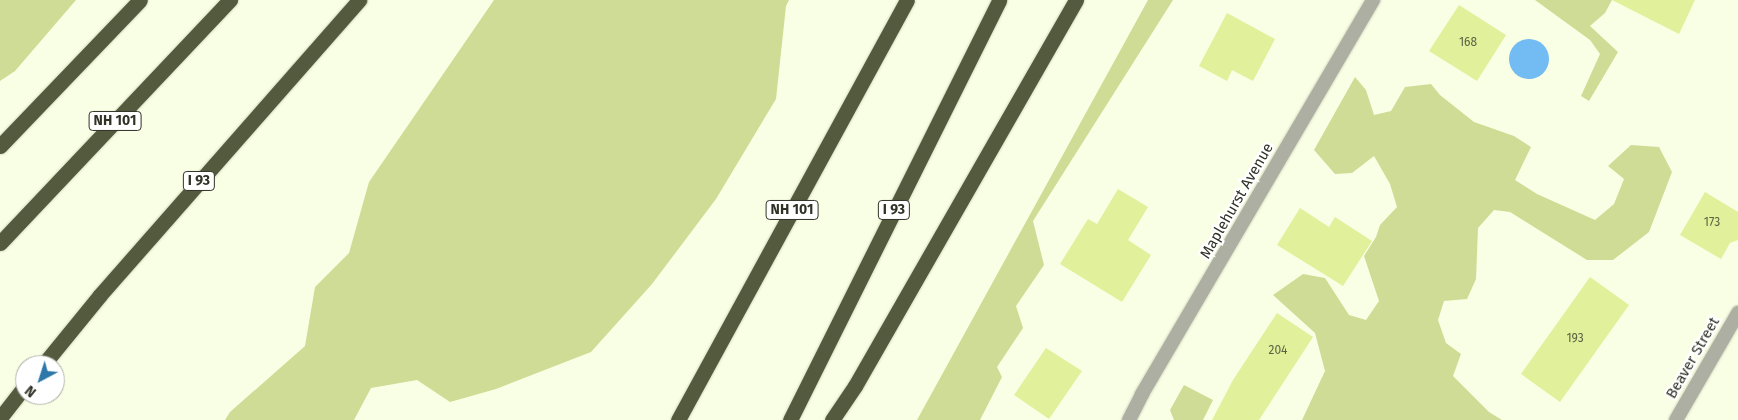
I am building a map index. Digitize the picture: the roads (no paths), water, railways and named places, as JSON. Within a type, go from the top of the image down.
[{"type":"highway","points":[[0,146],[140,0]]},
{"type":"highway","name":"NH 101","points":[[0,243],[230,0]]},
{"type":"highway","name":"I 93","points":[[51,355],[100,295],[359,0]]},
{"type":"highway","name":"NH 101","points":[[678,420],[906,0]]},
{"type":"highway","name":"I 93","points":[[790,420],[999,0]]},
{"type":"highway","points":[[832,420],[855,386],[1076,0]]},
{"type":"highway","points":[[0,418],[15,399]]},
{"type":"street","name":"Maplehurst Avenue","points":[[1129,420],[1142,394],[1373,0]]},
{"type":"street","name":"Beaver Street","points":[[1676,420],[1738,313]]},
{"type":"water","points":[[1529,39],[1543,45],[1549,59],[1543,73],[1529,79],[1515,73],[1509,59],[1515,45]]}]
